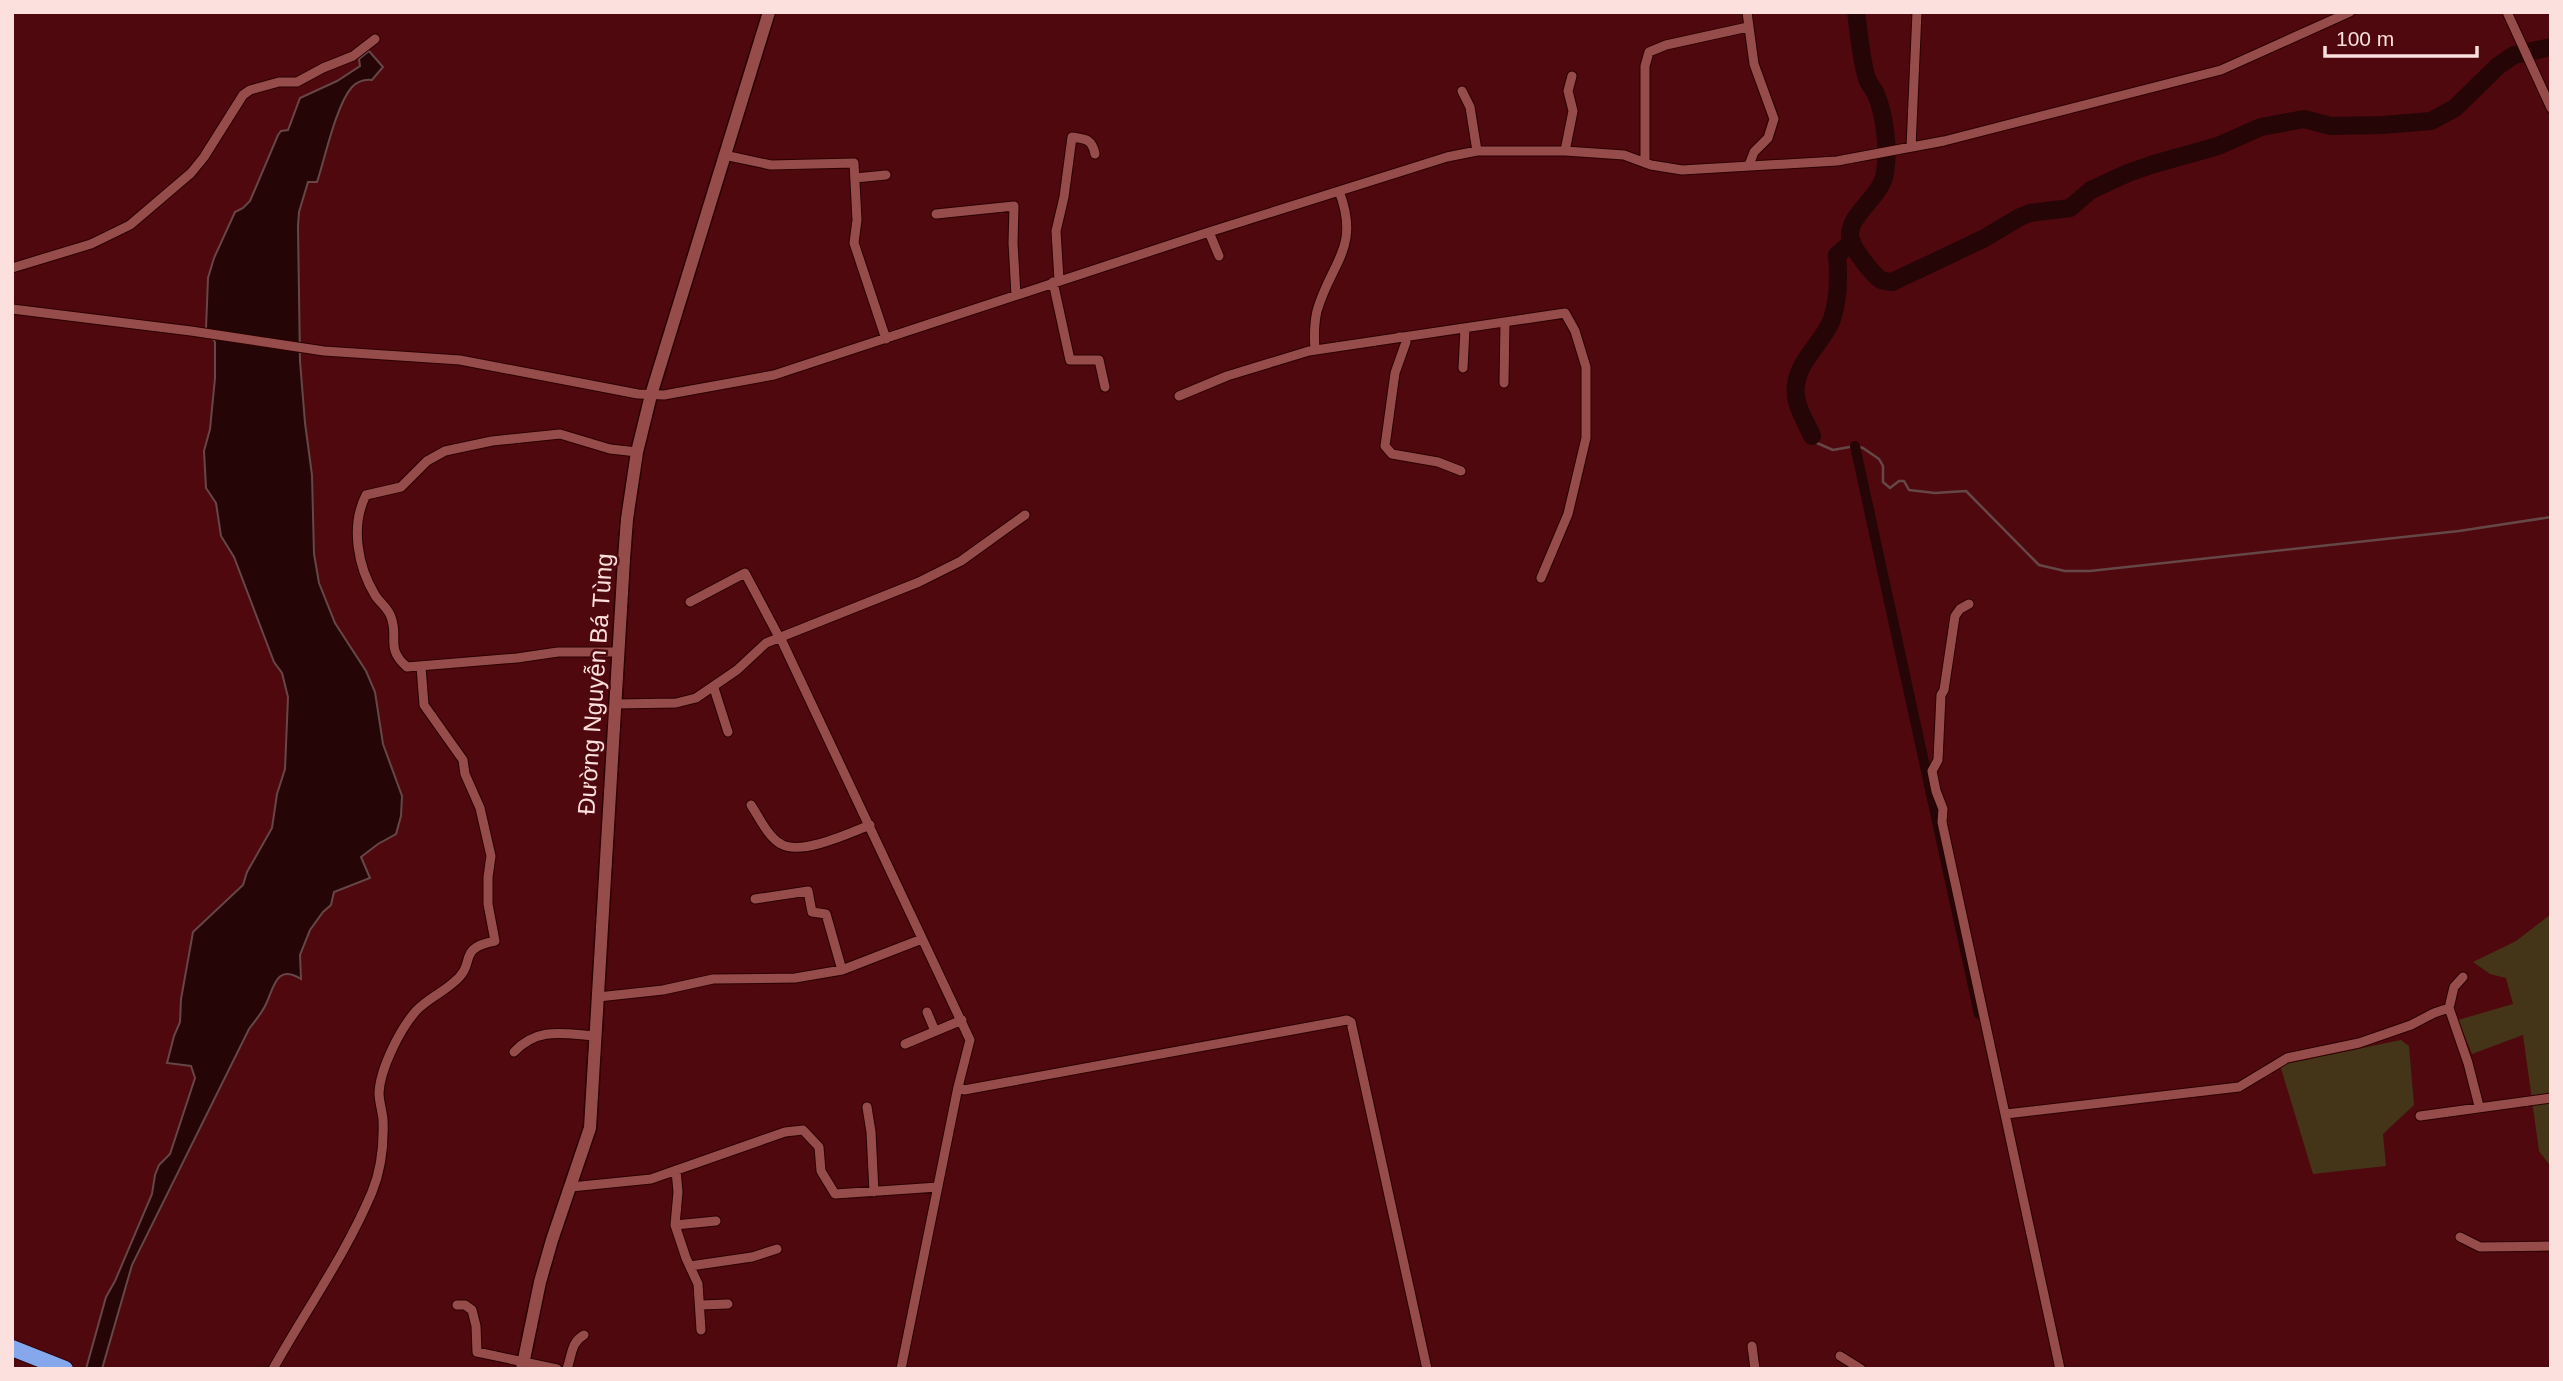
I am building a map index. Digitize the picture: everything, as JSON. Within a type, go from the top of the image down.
[{"type":"highway","points":[[12,1348],[58,1366]]},
{"type":"main road","name":"Đường Nguyễn Bá Tùng","points":[[523,1366],[546,1261],[590,1128],[627,519],[636,452],[651,395],[769,12]]},
{"type":"street","points":[[1747,12],[1758,76],[1774,119],[1768,138],[1754,152],[1749,165]]},
{"type":"street","points":[[1906,148],[1917,12]]},
{"type":"street","points":[[12,309],[324,351],[460,360],[651,395],[664,395],[774,375],[1056,281],[1447,157],[1477,152],[1565,151],[1624,155],[1645,163],[1682,170],[1837,161],[1906,148],[2221,70],[2350,12]]},
{"type":"street","points":[[2507,12],[2551,108]]},
{"type":"street","points":[[1645,163],[1647,54],[1656,48],[1748,27]]},
{"type":"street","points":[[12,268],[91,244],[127,227],[191,173],[243,94],[279,82],[298,82],[353,56],[375,39]]},
{"type":"street","points":[[1565,151],[1573,111],[1568,91],[1572,76]]},
{"type":"street","points":[[1462,91],[1470,107],[1477,152]]},
{"type":"street","points":[[1095,154],[1090,140],[1072,137],[1056,231],[1056,281],[1070,360],[1100,360],[1105,387]]},
{"type":"street","points":[[725,151],[771,165],[854,163],[857,220],[853,243],[886,339]]},
{"type":"street","points":[[855,178],[886,175]]},
{"type":"street","points":[[1315,350],[1317,310],[1343,255],[1347,240],[1346,209],[1339,191]]},
{"type":"street","points":[[936,214],[1014,206],[1016,295]]},
{"type":"street","points":[[1209,232],[1219,256]]},
{"type":"street","points":[[1179,396],[1227,376],[1315,350],[1565,313],[1575,331],[1586,368],[1586,438],[1568,514],[1541,578]]},
{"type":"street","points":[[1504,383],[1505,323]]},
{"type":"street","points":[[1463,368],[1465,329]]},
{"type":"street","points":[[1399,337],[1406,342],[1395,373],[1385,446],[1392,454],[1437,462],[1461,471]]},
{"type":"street","points":[[618,652],[558,652],[407,667],[400,661],[394,649],[391,615],[373,593],[358,556],[359,511],[366,495],[401,487],[427,461],[445,451],[492,441],[561,434],[610,449],[636,452]]},
{"type":"street","points":[[616,704],[676,703],[696,698],[713,688],[766,643],[940,572],[973,554],[1026,515]]},
{"type":"street","points":[[690,602],[745,573],[870,825],[970,1040],[901,1369]]},
{"type":"street","points":[[1969,604],[1955,616],[1941,695],[1938,760],[1932,771],[1943,809],[1942,822],[2060,1369]]},
{"type":"street","points":[[273,1369],[330,1273],[378,1177],[382,1157],[383,1120],[379,1093],[391,1051],[405,1025],[417,1010],[461,976],[472,948],[495,941],[488,904],[491,856],[480,808],[465,774],[464,760],[424,705],[421,667]]},
{"type":"street","points":[[713,688],[728,732]]},
{"type":"street","points":[[751,805],[773,837],[790,847],[806,846],[870,825]]},
{"type":"street","points":[[755,899],[808,891],[812,912],[827,914],[842,970]]},
{"type":"street","points":[[598,997],[663,990],[713,979],[786,979],[842,970],[922,939]]},
{"type":"street","points":[[2463,977],[2454,987],[2449,1008],[2479,1106]]},
{"type":"street","points":[[2006,1114],[2239,1087],[2287,1058],[2359,1043],[2449,1008]]},
{"type":"street","points":[[927,1012],[935,1031]]},
{"type":"street","points":[[905,1044],[962,1020]]},
{"type":"street","points":[[958,1087],[964,1090],[1204,1045],[1347,1020],[1351,1022],[1427,1369]]},
{"type":"street","points":[[514,1052],[525,1040],[538,1035],[551,1033],[597,1036]]},
{"type":"street","points":[[2420,1116],[2551,1098]]},
{"type":"street","points":[[867,1107],[874,1192]]},
{"type":"street","points":[[570,1187],[638,1182],[785,1132],[803,1130],[819,1146],[821,1171],[835,1194],[938,1187]]},
{"type":"street","points":[[676,1170],[678,1192],[675,1225],[698,1284],[701,1331]]},
{"type":"street","points":[[675,1225],[716,1221]]},
{"type":"street","points":[[2459,1237],[2480,1247],[2551,1246]]},
{"type":"street","points":[[690,1266],[752,1257],[777,1249]]},
{"type":"street","points":[[700,1305],[728,1304]]},
{"type":"street","points":[[457,1305],[471,1307],[477,1326],[477,1352],[523,1366],[557,1369]]},
{"type":"street","points":[[567,1369],[573,1344],[584,1335]]},
{"type":"street","points":[[1752,1346],[1755,1369]]},
{"type":"street","points":[[1840,1356],[1861,1369]]},
{"type":"shaded area","points":[[369,51],[383,67],[372,80],[357,83],[346,95],[317,182],[308,182],[299,212],[300,361],[312,475],[314,554],[319,583],[335,623],[366,671],[375,692],[383,744],[402,796],[401,816],[396,834],[361,857],[370,878],[334,892],[331,905],[310,930],[300,955],[301,979],[286,974],[281,976],[249,1029],[132,1265],[102,1369],[86,1369],[106,1297],[152,1194],[159,1165],[170,1154],[195,1078],[191,1066],[167,1063],[180,1022],[181,999],[193,932],[243,885],[247,872],[272,828],[277,794],[285,769],[288,697],[282,673],[274,662],[234,557],[221,536],[216,503],[206,488],[204,451],[210,429],[215,378],[215,342],[206,329],[208,278],[235,212],[250,201],[278,135],[281,131],[288,130],[300,98],[337,81],[360,66],[359,59]]},
{"type":"shaded area","points":[[2551,914],[2551,1167],[2539,1151],[2523,1035],[2472,1054],[2458,1020],[2513,1004],[2506,978],[2490,974],[2473,962],[2516,941]]},
{"type":"shaded area","points":[[2401,1040],[2409,1046],[2414,1105],[2383,1134],[2386,1166],[2313,1174],[2280,1065]]},
{"type":"waterway","points":[[1856,12],[1866,74],[1882,113],[1887,154],[1882,182],[1854,221],[1850,237],[1858,254],[1873,273],[1881,280],[1891,282],[1983,239],[2020,217],[2030,213],[2070,208],[2091,190],[2128,173],[2218,146],[2261,127],[2304,119],[2331,126],[2431,121],[2455,108],[2498,66],[2514,55],[2551,47]]},
{"type":"waterway","points":[[1812,436],[1798,405],[1796,385],[1806,359],[1832,319],[1838,287],[1837,255],[1852,242]]},
{"type":"waterway","points":[[1812,436],[1817,443],[1833,450],[1855,446],[1863,448],[1879,459],[1883,466],[1883,482],[1890,488],[1899,481],[1904,481],[1909,490],[1935,493],[1966,491],[2039,565],[2065,571],[2090,571],[2459,531],[2551,517]]},
{"type":"waterway","points":[[1855,446],[1979,1014]]}]
